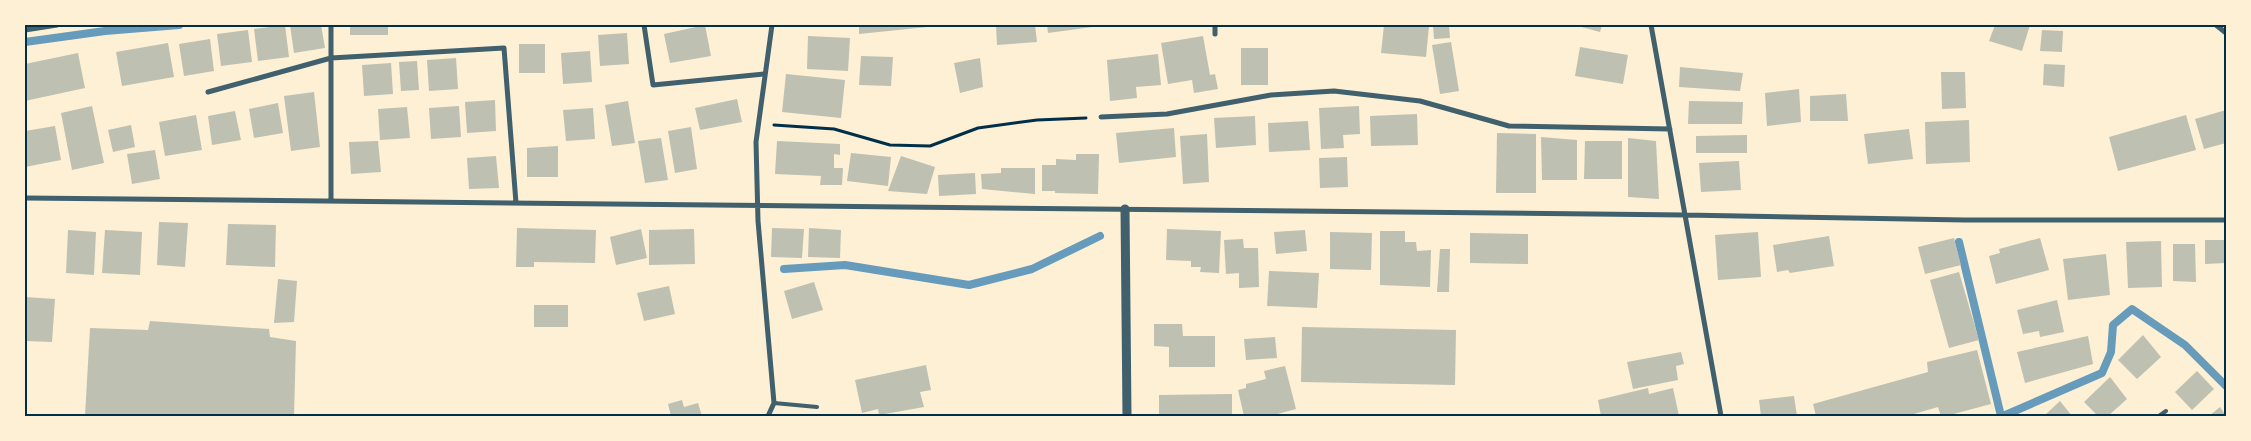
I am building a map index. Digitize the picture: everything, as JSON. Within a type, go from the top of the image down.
[{"type":"street","points":[[25,30],[57,25]]},
{"type":"street","points":[[331,200],[332,25]]},
{"type":"street","points":[[644,25],[653,85],[765,74]]},
{"type":"street","points":[[768,416],[774,403],[757,206],[756,142],[772,25]]},
{"type":"street","points":[[1214,25],[1215,34]]},
{"type":"street","points":[[1651,25],[1721,416]]},
{"type":"street","points":[[2216,25],[2226,33]]},
{"type":"street","points":[[208,92],[331,58],[504,48],[516,203]]},
{"type":"street","points":[[1101,117],[1167,114],[1271,95],[1334,91],[1420,101],[1509,126],[1670,128]]},
{"type":"street","points":[[25,198],[1685,215],[1965,220],[2226,220]]},
{"type":"street","points":[[1126,209],[1127,416]]},
{"type":"lane","points":[[774,403],[816,407]]},
{"type":"lane","points":[[2159,416],[2166,411]]},
{"type":"path","points":[[758,124],[834,128],[890,146],[930,146],[978,128],[1036,120],[1101,117]]},
{"type":"building","points":[[285,25],[289,57],[258,61],[254,29]]},
{"type":"building","points":[[290,25],[321,25],[325,48],[294,53]]},
{"type":"building","points":[[350,25],[388,25],[388,35],[350,35]]},
{"type":"building","points":[[705,25],[711,56],[670,63],[664,34]]},
{"type":"building","points":[[859,25],[937,25],[937,26],[859,34]]},
{"type":"building","points":[[996,25],[1035,25],[1037,42],[997,45]]},
{"type":"building","points":[[1047,25],[1100,25],[1100,26],[1048,33]]},
{"type":"building","points":[[1384,25],[1429,26],[1426,57],[1381,53]]},
{"type":"building","points":[[1433,25],[1449,25],[1450,38],[1434,39]]},
{"type":"building","points":[[1574,25],[1602,25],[1600,32]]},
{"type":"building","points":[[1995,25],[2030,25],[2022,51],[1989,41]]},
{"type":"building","points":[[248,30],[252,62],[221,66],[217,34]]},
{"type":"building","points":[[2042,30],[2063,31],[2062,52],[2040,51]]},
{"type":"building","points":[[627,33],[629,64],[600,66],[598,35]]},
{"type":"building","points":[[808,36],[850,38],[848,71],[807,69]]},
{"type":"building","points":[[1203,36],[1210,75],[1215,74],[1218,89],[1194,93],[1192,80],[1168,84],[1161,43]]},
{"type":"building","points":[[210,39],[214,71],[184,76],[179,44]]},
{"type":"building","points":[[1451,42],[1459,91],[1440,94],[1432,45]]},
{"type":"building","points":[[168,43],[174,77],[122,86],[116,52]]},
{"type":"building","points":[[519,44],[545,44],[545,73],[519,73]]},
{"type":"building","points":[[1580,47],[1628,55],[1623,84],[1575,76]]},
{"type":"building","points":[[1241,48],[1268,48],[1268,85],[1241,85]]},
{"type":"building","points":[[590,51],[592,82],[563,84],[561,53]]},
{"type":"building","points":[[78,53],[85,88],[25,101],[25,64]]},
{"type":"building","points":[[1158,54],[1161,85],[1136,87],[1137,98],[1110,101],[1107,60]]},
{"type":"building","points":[[861,56],[893,57],[891,86],[859,85]]},
{"type":"building","points":[[456,58],[458,89],[429,91],[427,60]]},
{"type":"building","points":[[980,58],[983,87],[960,93],[954,63]]},
{"type":"building","points":[[417,61],[419,90],[401,91],[399,62]]},
{"type":"building","points":[[391,63],[393,94],[364,96],[362,65]]},
{"type":"building","points":[[2044,64],[2065,65],[2064,87],[2043,85]]},
{"type":"building","points":[[1680,67],[1743,73],[1740,91],[1679,87]]},
{"type":"building","points":[[1941,72],[1965,72],[1966,108],[1942,109]]},
{"type":"building","points":[[786,74],[845,80],[841,118],[782,112]]},
{"type":"building","points":[[1799,89],[1801,122],[1767,126],[1765,93]]},
{"type":"building","points":[[314,92],[320,147],[291,151],[284,96]]},
{"type":"building","points":[[1846,94],[1848,121],[1810,121],[1810,96]]},
{"type":"building","points":[[737,99],[742,122],[700,130],[695,108]]},
{"type":"building","points":[[495,100],[496,131],[467,133],[465,102]]},
{"type":"building","points":[[628,101],[635,143],[612,146],[605,105]]},
{"type":"building","points":[[1689,101],[1743,102],[1742,124],[1688,124]]},
{"type":"building","points":[[278,103],[283,133],[254,138],[249,109]]},
{"type":"building","points":[[92,106],[104,163],[72,170],[61,113]]},
{"type":"building","points":[[459,106],[461,137],[431,139],[429,108]]},
{"type":"building","points":[[1359,106],[1360,134],[1343,135],[1344,148],[1321,149],[1319,108]]},
{"type":"building","points":[[407,107],[410,138],[380,140],[378,109]]},
{"type":"building","points":[[593,108],[595,139],[566,141],[563,110]]},
{"type":"building","points":[[2226,110],[2226,143],[2204,149],[2195,119]]},
{"type":"building","points":[[235,111],[241,140],[212,145],[208,116]]},
{"type":"building","points":[[1417,114],[1418,145],[1371,146],[1370,116]]},
{"type":"building","points":[[196,115],[202,150],[165,156],[159,122]]},
{"type":"building","points":[[2186,115],[2196,150],[2118,171],[2109,137]]},
{"type":"building","points":[[1255,116],[1256,145],[1216,148],[1214,118]]},
{"type":"building","points":[[1969,120],[1970,162],[1926,164],[1925,122]]},
{"type":"building","points":[[1308,121],[1310,150],[1269,152],[1268,123]]},
{"type":"building","points":[[131,125],[135,147],[113,152],[108,130]]},
{"type":"building","points":[[55,126],[61,160],[25,167],[25,131]]},
{"type":"building","points":[[691,127],[697,169],[675,173],[668,131]]},
{"type":"building","points":[[1174,128],[1176,157],[1119,163],[1116,133]]},
{"type":"building","points":[[1909,129],[1913,159],[1868,164],[1864,134]]},
{"type":"building","points":[[1497,133],[1536,134],[1536,193],[1496,193]]},
{"type":"building","points":[[1207,134],[1209,182],[1183,184],[1180,136]]},
{"type":"building","points":[[1747,135],[1747,153],[1696,153],[1696,136]]},
{"type":"building","points":[[1541,137],[1577,140],[1577,180],[1542,180]]},
{"type":"building","points":[[661,138],[668,180],[645,183],[638,141]]},
{"type":"building","points":[[1628,138],[1656,141],[1659,199],[1628,197]]},
{"type":"building","points":[[378,141],[381,172],[351,174],[349,142]]},
{"type":"building","points":[[777,141],[840,144],[840,155],[834,154],[834,168],[843,168],[842,185],[820,185],[821,176],[775,174]]},
{"type":"building","points":[[1585,141],[1622,141],[1622,179],[1584,179]]},
{"type":"building","points":[[558,146],[558,177],[527,177],[527,148]]},
{"type":"building","points":[[155,150],[160,179],[132,184],[127,154]]},
{"type":"building","points":[[851,153],[891,157],[888,186],[847,181]]},
{"type":"building","points":[[1076,154],[1099,154],[1098,194],[1042,191],[1042,165],[1056,165],[1056,159],[1076,160]]},
{"type":"building","points":[[496,156],[499,188],[469,189],[467,158]]},
{"type":"building","points":[[901,156],[935,167],[927,194],[888,191]]},
{"type":"building","points":[[1347,157],[1348,187],[1320,188],[1319,158]]},
{"type":"building","points":[[1739,161],[1741,190],[1701,192],[1699,163]]},
{"type":"building","points":[[1001,168],[1035,168],[1035,194],[982,189],[981,174],[1001,173]]},
{"type":"building","points":[[975,173],[976,194],[939,196],[938,175]]},
{"type":"building","points":[[159,222],[188,223],[185,267],[157,265]]},
{"type":"building","points":[[228,224],[276,225],[275,267],[226,265]]},
{"type":"building","points":[[517,228],[596,230],[595,263],[534,262],[534,267],[516,267]]},
{"type":"building","points":[[772,228],[804,229],[802,258],[771,257]]},
{"type":"building","points":[[809,228],[841,230],[840,258],[808,257]]},
{"type":"building","points":[[641,229],[647,258],[616,265],[610,237]]},
{"type":"building","points":[[694,229],[695,264],[649,265],[649,230]]},
{"type":"building","points":[[1167,229],[1221,231],[1219,273],[1200,272],[1201,267],[1191,267],[1191,261],[1166,260]]},
{"type":"building","points":[[68,230],[96,232],[94,275],[66,273]]},
{"type":"building","points":[[105,230],[142,232],[140,275],[102,273]]},
{"type":"building","points":[[1305,230],[1307,251],[1276,254],[1274,232]]},
{"type":"building","points":[[1380,231],[1405,231],[1405,242],[1416,242],[1417,251],[1431,250],[1430,287],[1380,285]]},
{"type":"building","points":[[1330,232],[1372,233],[1371,270],[1330,269]]},
{"type":"building","points":[[1758,232],[1761,277],[1718,280],[1715,235]]},
{"type":"building","points":[[1470,233],[1528,234],[1528,264],[1470,263]]},
{"type":"building","points":[[1829,236],[1834,266],[1790,273],[1788,270],[1777,272],[1773,245]]},
{"type":"building","points":[[1954,238],[1961,265],[1925,274],[1918,247]]},
{"type":"building","points":[[2040,238],[2049,270],[1996,284],[1989,256],[2000,253],[1999,249]]},
{"type":"building","points":[[1243,239],[1244,248],[1258,248],[1259,287],[1239,288],[1239,273],[1226,274],[1224,240]]},
{"type":"building","points":[[2205,240],[2226,240],[2226,263],[2205,264]]},
{"type":"building","points":[[2161,241],[2162,287],[2128,288],[2126,242]]},
{"type":"building","points":[[2173,244],[2195,244],[2196,282],[2173,281]]},
{"type":"building","points":[[1440,249],[1450,249],[1449,292],[1437,292]]},
{"type":"building","points":[[2106,254],[2110,295],[2068,300],[2063,259]]},
{"type":"building","points":[[1269,271],[1319,273],[1317,308],[1267,306]]},
{"type":"building","points":[[1959,272],[1979,340],[1949,348],[1930,280]]},
{"type":"building","points":[[278,279],[297,281],[294,322],[274,323]]},
{"type":"building","points":[[814,282],[823,310],[792,319],[784,291]]},
{"type":"building","points":[[669,286],[675,314],[644,321],[637,293]]},
{"type":"building","points":[[25,297],[55,299],[52,342],[25,341]]},
{"type":"building","points":[[2057,300],[2064,332],[2040,337],[2039,331],[2023,334],[2017,310]]},
{"type":"building","points":[[534,305],[568,305],[568,327],[534,327]]},
{"type":"building","points":[[150,321],[269,329],[270,337],[296,341],[294,416],[85,416],[90,328],[148,330]]},
{"type":"building","points":[[1154,324],[1182,324],[1183,336],[1215,336],[1215,367],[1169,367],[1169,347],[1154,346]]},
{"type":"building","points":[[1302,327],[1456,330],[1455,385],[1301,382]]},
{"type":"building","points":[[2143,335],[2161,357],[2137,379],[2118,360]]},
{"type":"building","points":[[2088,336],[2093,364],[2025,383],[2017,352]]},
{"type":"building","points":[[1275,337],[1277,358],[1246,360],[1244,339]]},
{"type":"building","points":[[1977,350],[1991,404],[1946,416],[1941,416],[1938,407],[1907,416],[1816,416],[1813,404],[1928,372],[1927,362]]},
{"type":"building","points":[[1681,352],[1684,364],[1676,366],[1678,380],[1633,389],[1627,362]]},
{"type":"building","points":[[926,365],[931,390],[920,392],[924,407],[879,415],[878,409],[862,413],[855,380]]},
{"type":"building","points":[[1285,366],[1296,409],[1270,416],[1244,416],[1238,390],[1246,388],[1246,384],[1266,379],[1264,371]]},
{"type":"building","points":[[2197,371],[2214,389],[2192,410],[2175,392]]},
{"type":"building","points":[[2110,377],[2127,399],[2108,416],[2098,416],[2084,402]]},
{"type":"building","points":[[1648,388],[1649,394],[1673,388],[1679,416],[1601,416],[1598,400]]},
{"type":"building","points":[[1232,394],[1232,416],[1159,416],[1159,395]]},
{"type":"building","points":[[1794,396],[1797,416],[1761,416],[1759,400]]},
{"type":"building","points":[[682,400],[684,407],[698,403],[702,416],[671,416],[668,404]]},
{"type":"building","points":[[2060,401],[2072,416],[2044,416]]},
{"type":"building","points":[[2220,407],[2226,416],[2209,416]]},
{"type":"waterway","points":[[25,42],[105,31],[179,25]]},
{"type":"waterway","points":[[784,269],[845,265],[969,285],[1032,269],[1100,236]]},
{"type":"waterway","points":[[1959,242],[2001,416]]},
{"type":"waterway","points":[[2003,416],[2102,373],[2111,352],[2113,325],[2132,309],[2185,345],[2226,386]]}]
